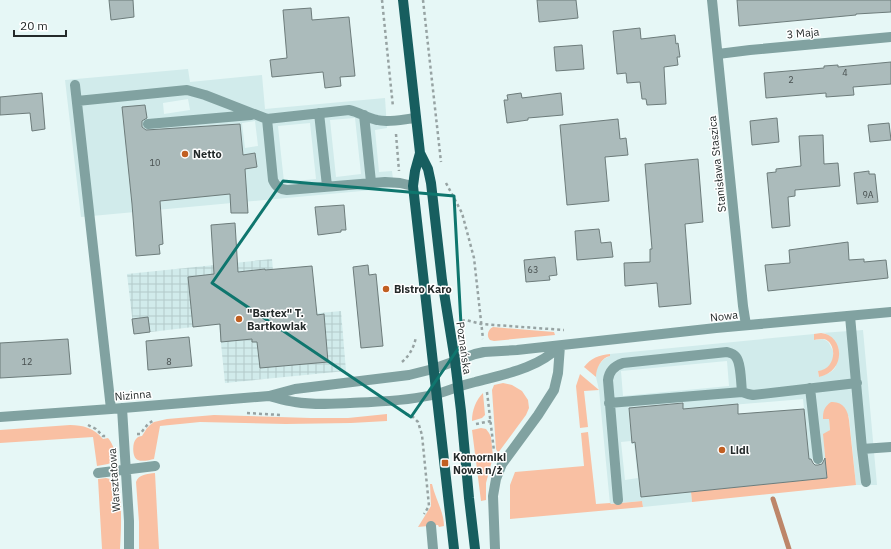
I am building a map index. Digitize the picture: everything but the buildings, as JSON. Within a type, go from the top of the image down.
[{"type":"main road","name":"Poznańska","points":[[403,0],[420,153],[428,170],[431,183],[442,280],[455,361],[475,549]]},
{"type":"main road","name":"Poznańska","points":[[420,153],[413,186],[454,549]]},
{"type":"street","name":"Stanisława Staszica","points":[[712,0],[746,326]]},
{"type":"street","name":"3 Maja","points":[[718,54],[891,36]]},
{"type":"street","points":[[75,85],[111,409]]},
{"type":"street","points":[[77,101],[187,90],[205,95],[267,119],[349,110],[382,121],[416,118]]},
{"type":"street","points":[[319,113],[327,186]]},
{"type":"street","points":[[148,124],[254,115]]},
{"type":"street","points":[[364,115],[371,182]]},
{"type":"street","points":[[267,119],[273,180],[278,188],[287,190],[371,182],[392,182],[413,186]]},
{"type":"street","name":"Nowa","points":[[455,361],[484,352],[560,346],[891,312]]},
{"type":"street","points":[[850,316],[866,482]]},
{"type":"street","points":[[458,387],[501,376],[533,365],[543,360],[560,346]]},
{"type":"street","points":[[495,549],[493,496],[498,472],[502,464],[545,405],[554,390],[559,369],[560,346]]},
{"type":"street","points":[[618,500],[608,380],[608,375],[612,369],[623,363],[727,352],[736,356],[739,361],[742,392]]},
{"type":"street","name":"Nizinna","points":[[0,417],[269,396],[295,388],[409,375],[433,369],[455,361]]},
{"type":"street","points":[[610,403],[742,392],[753,395],[857,383]]},
{"type":"street","name":"Nizinna","points":[[269,396],[294,402],[334,404],[422,397],[458,387]]},
{"type":"street","points":[[810,388],[818,458]]},
{"type":"street","name":"Warsztatowa","points":[[122,408],[129,521],[129,549]]},
{"type":"street","points":[[862,449],[891,447]]},
{"type":"street","points":[[98,473],[155,466]]},
{"type":"street","points":[[431,526],[433,549]]},
{"type":"path","points":[[423,0],[441,163]]},
{"type":"path","points":[[443,178],[462,212],[474,258],[483,341]]},
{"type":"path","points":[[461,321],[466,320],[482,324],[566,330]]},
{"type":"path","points":[[398,364],[408,356],[416,336]]},
{"type":"path","points":[[487,389],[498,472]]},
{"type":"path","points":[[402,412],[418,422],[422,435],[429,506],[422,517]]},
{"type":"path","points":[[241,413],[285,415]]},
{"type":"path","points":[[137,434],[140,434],[148,424],[160,417]]},
{"type":"path","points":[[471,425],[491,421]]},
{"type":"path","points":[[421,431],[426,430]]},
{"type":"highlighted area","points":[[283,181],[454,196],[462,343],[411,417],[212,283]]},
{"type":"shaded area","points":[[188,69],[190,82],[262,75],[265,109],[385,98],[387,128],[375,130],[379,172],[392,171],[394,188],[81,217],[65,80]],"holes":[[[188,99],[190,110],[164,114],[163,103]],[[355,118],[361,174],[336,177],[330,120]],[[255,121],[258,146],[245,148],[242,123]],[[310,123],[316,179],[284,182],[278,126]]]},
{"type":"shaded area","name":"\"Bartex\" T. Bartkowiak","points":[[272,259],[277,317],[341,311],[346,371],[225,383],[219,324],[134,334],[127,274]]},
{"type":"shaded area","points":[[493,327],[554,332],[555,335],[494,341],[490,340],[488,335],[490,329]]},
{"type":"shaded area","points":[[863,330],[877,485],[856,485],[849,416],[829,419],[830,430],[824,435],[825,458],[809,459],[803,399],[683,409],[682,403],[629,408],[632,442],[635,442],[641,496],[691,492],[692,502],[643,507],[642,501],[610,504],[596,371],[598,366],[604,359],[610,356],[610,354],[814,334],[814,340],[823,339],[827,341],[833,351],[833,360],[831,364],[825,370],[818,371],[819,377],[829,373],[835,368],[839,356],[838,347],[825,333],[821,333]],"holes":[[[727,361],[729,386],[623,396],[621,371]],[[631,441],[631,444],[634,444],[638,478],[625,480],[621,442]]]},
{"type":"shaded area","points":[[821,333],[829,335],[834,340],[838,346],[839,354],[838,361],[834,368],[828,373],[819,377],[818,371],[824,370],[828,366],[832,361],[833,356],[832,346],[828,341],[824,339],[814,340],[814,334]]},
{"type":"shaded area","points":[[610,354],[610,356],[604,359],[600,364],[596,377],[584,367],[589,361],[602,355]]},
{"type":"shaded area","points":[[580,374],[599,390],[584,391],[588,427],[580,428],[576,386]]},
{"type":"shaded area","points":[[503,383],[512,385],[522,391],[528,400],[529,408],[526,415],[498,453],[496,449],[492,390],[494,385]]},
{"type":"shaded area","points":[[483,393],[485,415],[482,418],[472,421],[475,406]]},
{"type":"shaded area","points":[[831,402],[842,405],[847,413],[856,485],[692,502],[691,492],[827,478],[823,434],[830,430],[829,419],[823,419],[823,416],[825,407]]},
{"type":"shaded area","points":[[387,414],[387,421],[351,423],[286,424],[200,422],[160,426],[154,459],[140,461],[136,459],[133,450],[136,438],[142,436],[150,425],[154,422],[167,419],[214,415],[348,418]]},
{"type":"shaded area","points":[[70,425],[88,428],[96,432],[103,439],[108,438],[114,449],[114,461],[97,466],[93,437],[0,443],[0,430]]},
{"type":"shaded area","points":[[481,428],[486,429],[491,437],[493,457],[486,483],[486,500],[481,501],[472,430]]},
{"type":"shaded area","points":[[588,432],[596,504],[642,501],[643,507],[510,519],[510,485],[515,472],[584,466],[581,433]]},
{"type":"shaded area","points":[[155,473],[159,549],[139,549],[139,522],[136,482],[141,476]]},
{"type":"shaded area","points":[[106,478],[116,481],[120,495],[120,549],[102,549],[98,479]]},
{"type":"shaded area","points":[[430,484],[432,484],[441,510],[444,526],[439,527],[438,525],[418,527],[431,506]]},
{"type":"waterway","points":[[773,499],[789,549]]},
{"type":"place","name":"Netto","points":[[185,154]]},
{"type":"place","name":"Bistro Karo","points":[[386,289]]},
{"type":"place","name":"\"Bartex\" T. Bartkowiak","points":[[239,319]]},
{"type":"place","name":"Lidl","points":[[722,450]]},
{"type":"place","name":"Komorniki Nowa n/ż","points":[[445,463]]}]
